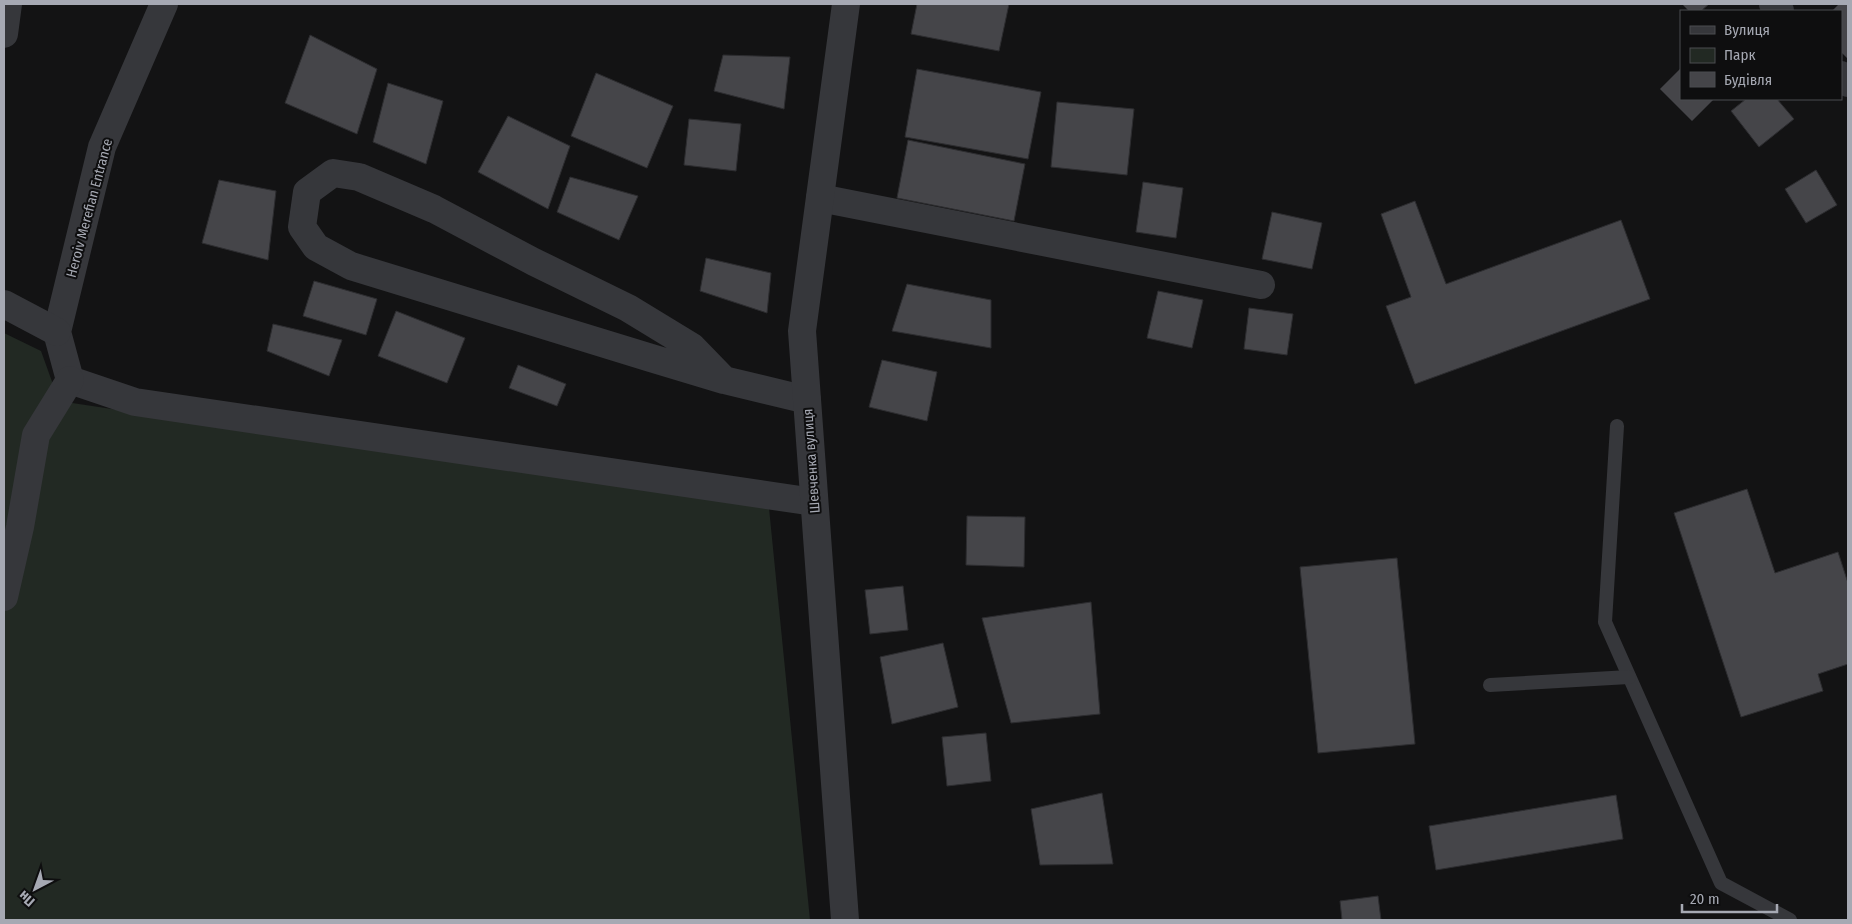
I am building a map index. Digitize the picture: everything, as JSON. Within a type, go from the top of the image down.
[{"type":"street","points":[[4,34],[8,4]]},
{"type":"street","name":"Heroiv Merefian Entrance","points":[[57,332],[102,147],[164,4]]},
{"type":"street","name":"Шевченка вулиця","points":[[845,920],[802,331],[846,4]]},
{"type":"street","points":[[724,380],[692,347],[628,308],[534,262],[434,209],[359,177],[333,174],[307,192],[302,226],[316,247],[351,266],[724,380],[807,400]]},
{"type":"street","points":[[820,198],[1261,285]]},
{"type":"street","points":[[4,304],[57,332],[70,380],[36,435],[20,527],[4,597]]},
{"type":"street","points":[[70,380],[135,402],[814,502]]},
{"type":"lane","points":[[1617,426],[1605,622],[1721,883],[1790,920]]},
{"type":"lane","points":[[1490,685],[1629,677]]},
{"type":"green space","points":[[4,333],[41,351],[59,401],[769,508],[810,920],[4,920]]},
{"type":"building","points":[[917,4],[1009,4],[999,51],[911,34]]},
{"type":"building","points":[[1682,4],[1709,4],[1702,10],[1688,10]]},
{"type":"building","points":[[1839,4],[1848,4],[1848,59],[1842,53],[1842,10],[1833,10]]},
{"type":"building","points":[[310,35],[377,69],[357,134],[285,103]]},
{"type":"building","points":[[723,55],[790,57],[784,109],[714,91]]},
{"type":"building","points":[[917,69],[1041,92],[1028,159],[905,137]]},
{"type":"building","points":[[1680,69],[1680,100],[1713,100],[1692,121],[1660,89]]},
{"type":"building","points":[[596,73],[673,106],[647,168],[571,136]]},
{"type":"building","points":[[388,83],[443,101],[426,164],[373,142]]},
{"type":"building","points":[[1745,100],[1778,100],[1794,119],[1759,147],[1731,111]]},
{"type":"building","points":[[1057,102],[1134,109],[1127,175],[1051,167]]},
{"type":"building","points":[[508,116],[570,146],[548,209],[478,172]]},
{"type":"building","points":[[689,119],[741,124],[736,171],[684,165]]},
{"type":"building","points":[[908,140],[1025,164],[1014,221],[897,198]]},
{"type":"building","points":[[1816,170],[1837,205],[1806,223],[1785,189]]},
{"type":"building","points":[[570,177],[638,196],[619,240],[557,212]]},
{"type":"building","points":[[219,180],[276,191],[268,260],[202,243]]},
{"type":"building","points":[[1143,182],[1183,188],[1176,238],[1136,232]]},
{"type":"building","points":[[1415,201],[1446,284],[1621,220],[1650,299],[1415,384],[1386,306],[1411,297],[1381,214]]},
{"type":"building","points":[[1272,212],[1322,223],[1312,269],[1262,259]]},
{"type":"building","points":[[706,258],[771,273],[767,313],[700,291]]},
{"type":"building","points":[[314,281],[377,299],[366,335],[303,316]]},
{"type":"building","points":[[907,284],[991,300],[991,348],[892,331]]},
{"type":"building","points":[[1158,291],[1203,300],[1192,348],[1147,338]]},
{"type":"building","points":[[1249,308],[1293,314],[1287,355],[1244,349]]},
{"type":"building","points":[[396,311],[465,338],[447,383],[378,356]]},
{"type":"building","points":[[273,324],[342,340],[329,376],[267,351]]},
{"type":"building","points":[[882,360],[937,372],[927,421],[869,407]]},
{"type":"building","points":[[518,365],[566,384],[557,406],[509,388]]},
{"type":"building","points":[[1747,489],[1775,573],[1838,552],[1848,583],[1848,664],[1818,674],[1823,691],[1741,717],[1674,513]]},
{"type":"building","points":[[967,516],[1025,517],[1024,567],[966,565]]},
{"type":"building","points":[[1397,558],[1415,744],[1318,753],[1300,567]]},
{"type":"building","points":[[903,586],[908,630],[870,634],[865,590]]},
{"type":"building","points":[[1091,602],[1100,714],[1011,723],[982,618]]},
{"type":"building","points":[[943,643],[958,707],[892,724],[880,657]]},
{"type":"building","points":[[986,733],[991,781],[947,786],[942,737]]},
{"type":"building","points":[[1102,793],[1113,864],[1040,865],[1031,809]]},
{"type":"building","points":[[1616,795],[1623,839],[1436,870],[1429,826]]},
{"type":"building","points":[[1378,896],[1381,920],[1342,920],[1340,901]]}]
